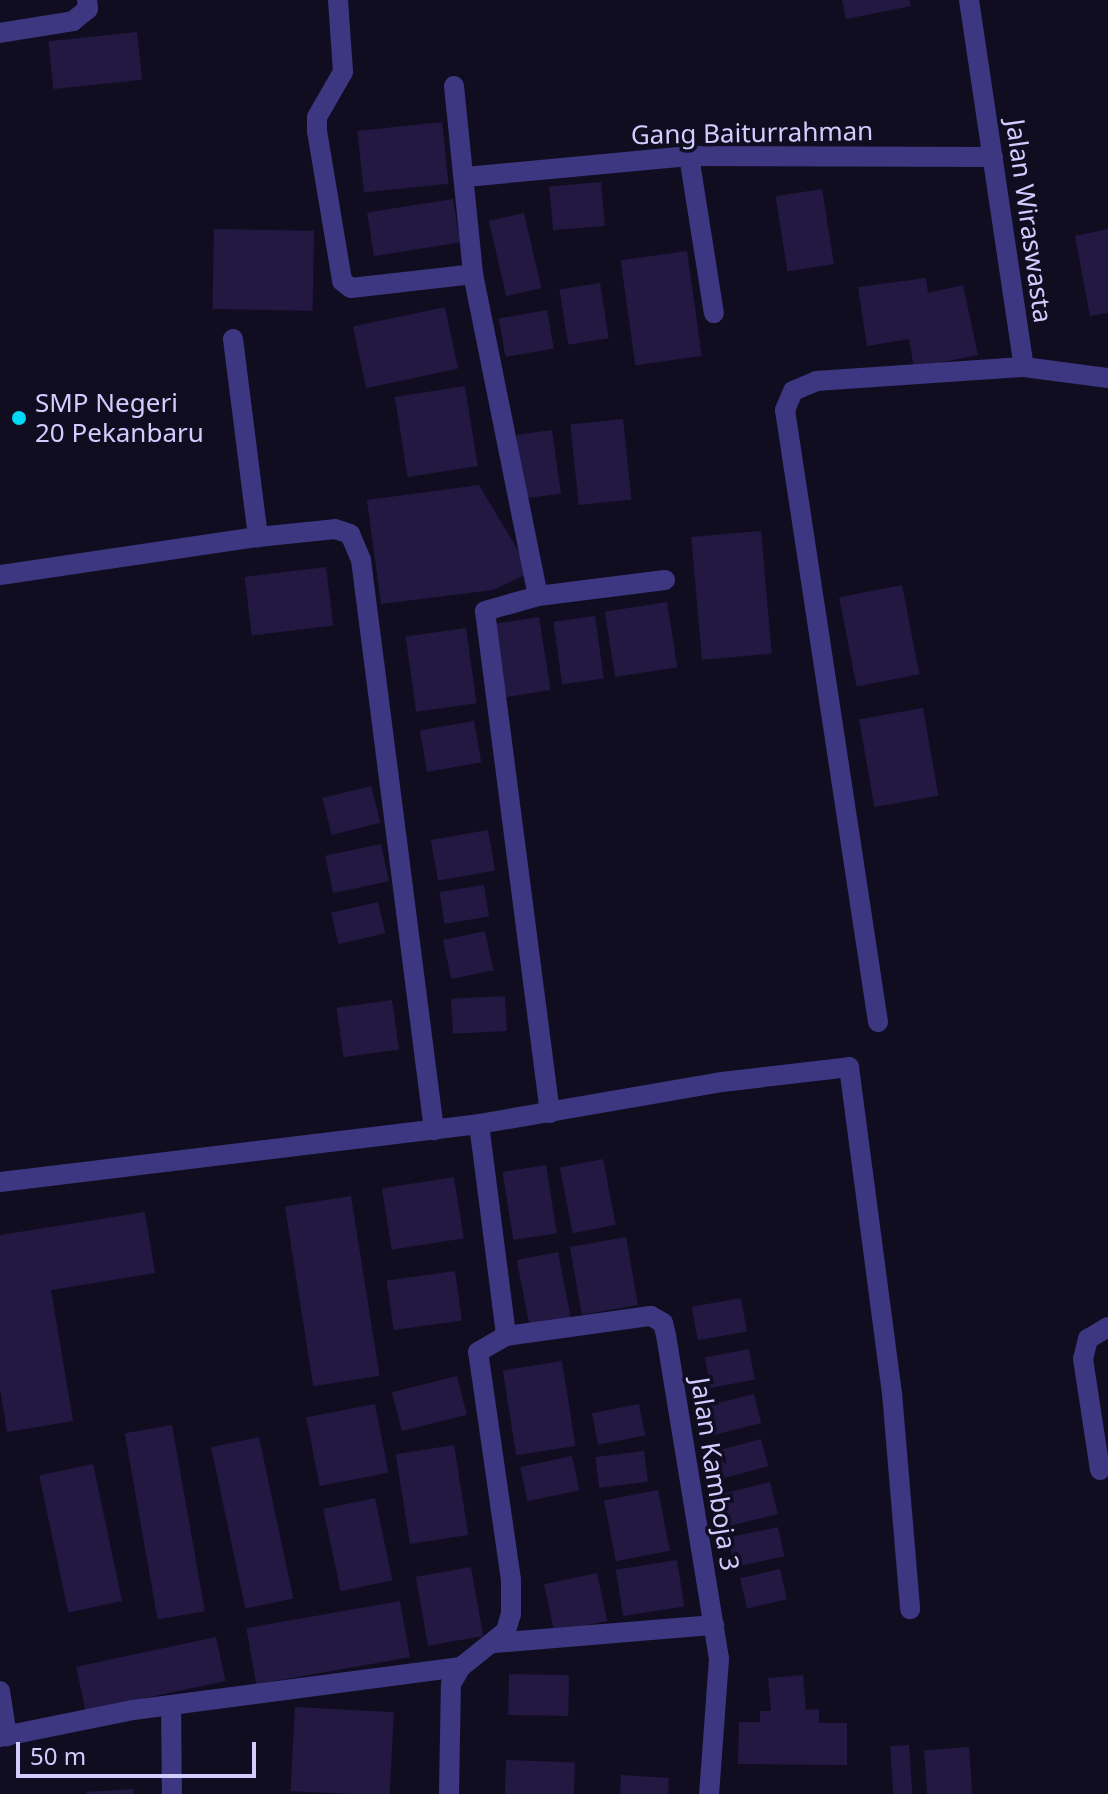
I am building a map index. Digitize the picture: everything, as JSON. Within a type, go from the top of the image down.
[{"type":"street","points":[[0,33],[73,21],[88,9],[87,0]]},
{"type":"street","points":[[338,0],[343,72],[317,117],[317,131],[342,281],[351,288],[473,274]]},
{"type":"street","name":"Jalan Wiraswasta","points":[[969,0],[1024,367]]},
{"type":"street","points":[[454,86],[466,177],[473,274],[538,596]]},
{"type":"street","points":[[689,156],[714,313]]},
{"type":"street","name":"Gang Baiturrahman","points":[[466,177],[689,156],[993,157]]},
{"type":"street","points":[[233,339],[258,537]]},
{"type":"street","points":[[878,1022],[785,410],[793,391],[816,381],[1024,367],[1108,378]]},
{"type":"street","points":[[0,575],[258,537],[335,529],[358,545],[434,1130]]},
{"type":"street","points":[[550,1113],[484,621],[492,607],[538,596],[665,580]]},
{"type":"street","points":[[0,1182],[479,1124],[722,1082],[849,1067],[892,1393],[910,1609]]},
{"type":"street","points":[[449,1794],[446,1726],[451,1684],[461,1667],[506,1631],[511,1614],[511,1580],[478,1352],[506,1336],[479,1124]]},
{"type":"street","name":"Jalan Kamboja 3","points":[[506,1336],[645,1316],[663,1323],[714,1625],[720,1687],[709,1794]]},
{"type":"street","points":[[1100,1470],[1083,1359],[1088,1339],[1108,1327]]},
{"type":"street","points":[[494,1643],[714,1625]]},
{"type":"street","points":[[0,1691],[4,1737],[171,1705],[461,1667]]},
{"type":"street","points":[[171,1705],[172,1794]]},
{"type":"building","points":[[842,0],[909,0],[911,6],[846,19]]},
{"type":"building","points":[[137,32],[142,80],[54,89],[48,41]]},
{"type":"building","points":[[442,122],[448,184],[364,193],[357,131]]},
{"type":"building","points":[[601,182],[605,226],[553,230],[549,187]]},
{"type":"building","points":[[822,189],[834,264],[787,271],[776,196]]},
{"type":"building","points":[[453,199],[460,242],[374,256],[367,213]]},
{"type":"building","points":[[524,213],[541,288],[506,296],[489,221]]},
{"type":"building","points":[[214,229],[314,231],[313,311],[213,309]]},
{"type":"building","points":[[1108,229],[1108,313],[1090,316],[1075,236]]},
{"type":"building","points":[[687,251],[702,356],[635,365],[621,260]]},
{"type":"building","points":[[926,278],[928,293],[963,285],[978,355],[914,368],[909,339],[867,346],[858,287]]},
{"type":"building","points":[[600,283],[609,338],[568,345],[560,289]]},
{"type":"building","points":[[445,307],[458,369],[366,388],[353,327]]},
{"type":"building","points":[[547,310],[554,348],[506,357],[499,319]]},
{"type":"building","points":[[465,386],[478,466],[408,477],[395,397]]},
{"type":"building","points":[[623,419],[631,500],[579,505],[570,425]]},
{"type":"building","points":[[552,430],[561,493],[525,498],[516,435]]},
{"type":"building","points":[[479,485],[531,572],[493,590],[381,604],[367,500]]},
{"type":"building","points":[[761,531],[772,654],[702,660],[691,537]]},
{"type":"building","points":[[326,567],[333,626],[252,636],[245,577]]},
{"type":"building","points":[[902,585],[919,674],[857,687],[839,597]]},
{"type":"building","points":[[667,602],[677,667],[615,677],[605,612]]},
{"type":"building","points":[[595,616],[604,678],[562,684],[553,622]]},
{"type":"building","points":[[539,617],[551,690],[504,697],[493,624]]},
{"type":"building","points":[[466,628],[477,703],[416,712],[406,636]]},
{"type":"building","points":[[923,708],[938,796],[874,807],[859,719]]},
{"type":"building","points":[[474,721],[481,762],[427,772],[420,731]]},
{"type":"building","points":[[371,786],[380,823],[332,835],[322,798]]},
{"type":"building","points":[[488,830],[495,870],[438,880],[431,840]]},
{"type":"building","points":[[381,844],[389,881],[333,893],[325,856]]},
{"type":"building","points":[[484,885],[489,917],[445,924],[440,892]]},
{"type":"building","points":[[378,902],[385,933],[338,944],[331,913]]},
{"type":"building","points":[[485,931],[493,970],[451,979],[443,940]]},
{"type":"building","points":[[505,996],[507,1031],[453,1034],[451,999]]},
{"type":"building","points":[[392,1000],[399,1050],[344,1057],[337,1008]]},
{"type":"building","points":[[603,1159],[616,1225],[573,1233],[560,1167]]},
{"type":"building","points":[[546,1165],[557,1233],[513,1240],[503,1172]]},
{"type":"building","points":[[454,1177],[464,1238],[392,1250],[382,1188]]},
{"type":"building","points":[[351,1196],[379,1376],[313,1386],[285,1206]]},
{"type":"building","points":[[145,1212],[155,1273],[51,1290],[73,1421],[7,1432],[0,1388],[0,1235]]},
{"type":"building","points":[[626,1237],[638,1305],[582,1315],[570,1247]]},
{"type":"building","points":[[558,1252],[571,1321],[530,1329],[517,1260]]},
{"type":"building","points":[[455,1271],[462,1321],[394,1330],[387,1281]]},
{"type":"building","points":[[741,1298],[747,1331],[698,1340],[692,1307]]},
{"type":"building","points":[[749,1349],[755,1379],[711,1388],[705,1358]]},
{"type":"building","points":[[562,1361],[575,1446],[516,1455],[503,1370]]},
{"type":"building","points":[[457,1376],[467,1415],[402,1431],[392,1392]]},
{"type":"building","points":[[754,1394],[761,1423],[713,1435],[705,1406]]},
{"type":"building","points":[[375,1404],[388,1473],[320,1486],[306,1417]]},
{"type":"building","points":[[639,1404],[645,1435],[598,1445],[592,1413]]},
{"type":"building","points":[[172,1425],[205,1611],[158,1619],[125,1433]]},
{"type":"building","points":[[259,1437],[293,1598],[245,1609],[211,1447]]},
{"type":"building","points":[[761,1439],[768,1466],[724,1478],[717,1451]]},
{"type":"building","points":[[454,1445],[468,1535],[410,1544],[396,1454]]},
{"type":"building","points":[[644,1451],[648,1482],[599,1488],[595,1457]]},
{"type":"building","points":[[572,1456],[579,1490],[527,1501],[520,1467]]},
{"type":"building","points":[[93,1464],[122,1601],[68,1612],[39,1475]]},
{"type":"building","points":[[770,1482],[778,1514],[730,1526],[722,1494]]},
{"type":"building","points":[[658,1490],[670,1551],[616,1561],[604,1500]]},
{"type":"building","points":[[375,1498],[392,1580],[341,1591],[323,1509]]},
{"type":"building","points":[[778,1527],[784,1556],[734,1567],[728,1538]]},
{"type":"building","points":[[677,1560],[684,1606],[623,1616],[616,1570]]},
{"type":"building","points":[[471,1567],[483,1636],[428,1646],[416,1577]]},
{"type":"building","points":[[780,1569],[787,1599],[747,1608],[740,1578]]},
{"type":"building","points":[[597,1573],[607,1621],[554,1632],[544,1584]]},
{"type":"building","points":[[400,1601],[410,1657],[256,1684],[246,1628]]},
{"type":"building","points":[[216,1637],[225,1681],[85,1711],[76,1667]]},
{"type":"building","points":[[509,1674],[569,1675],[568,1716],[508,1715]]},
{"type":"building","points":[[803,1675],[806,1710],[819,1709],[819,1723],[847,1723],[847,1765],[738,1764],[739,1722],[760,1722],[760,1711],[771,1711],[768,1678]]},
{"type":"building","points":[[295,1707],[394,1712],[390,1794],[291,1791]]},
{"type":"building","points":[[909,1745],[912,1794],[893,1794],[890,1746]]},
{"type":"building","points":[[969,1747],[972,1794],[927,1794],[924,1750]]},
{"type":"building","points":[[506,1760],[575,1762],[574,1794],[505,1794]]},
{"type":"building","points":[[621,1775],[669,1778],[668,1794],[620,1794]]},
{"type":"building","points":[[133,1789],[133,1794],[87,1794],[87,1792]]},
{"type":"place","name":"SMP Negeri 20 Pekanbaru","points":[[19,418]]}]
